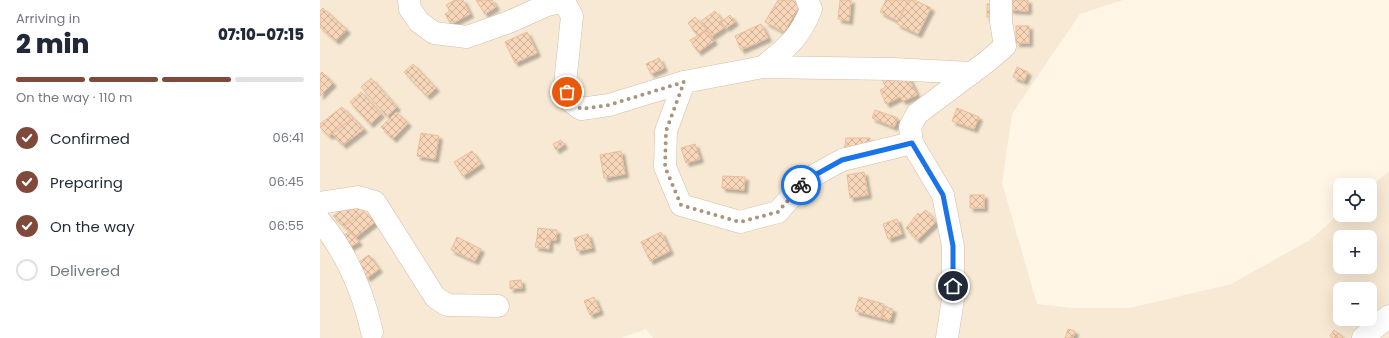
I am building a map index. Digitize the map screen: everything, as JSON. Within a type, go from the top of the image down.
[{"type":"street","points":[[409,0],[410,9],[419,22],[434,33],[467,37],[509,22],[547,5],[561,1],[567,7],[572,16],[565,84],[569,100],[581,109],[609,105],[684,82],[763,66],[892,69],[972,73]]},
{"type":"street","points":[[763,66],[787,47],[804,27],[811,9],[807,0]]},
{"type":"street","points":[[947,338],[953,299],[953,246],[943,195],[912,143],[910,127],[917,114],[1005,46],[1001,22],[1001,0]]},
{"type":"street","points":[[684,82],[666,131],[665,167],[681,205],[740,222],[778,212],[806,180],[842,160],[912,143]]},
{"type":"street","points":[[320,203],[358,197],[375,202],[435,297],[447,305],[498,306]]},
{"type":"street","points":[[320,220],[329,232],[348,265],[363,297],[372,332]]},
{"type":"street","points":[[1363,338],[1389,316]]},
{"type":"shaded area","points":[[320,0],[1123,0],[1080,14],[1012,114],[1002,183],[1037,304],[1072,308],[1130,308],[1231,284],[1310,240],[1333,219],[1333,222],[1377,222],[1377,181],[1389,171],[1389,338],[653,338],[646,329],[621,338],[320,338]]},
{"type":"building","points":[[455,0],[463,0],[470,14],[451,24],[445,14],[450,11],[446,5]]},
{"type":"building","points":[[476,0],[492,0],[496,7],[485,14]]},
{"type":"building","points":[[778,0],[792,0],[800,5],[784,32],[765,22]]},
{"type":"building","points":[[840,0],[851,0],[849,21],[838,19]]},
{"type":"building","points":[[886,0],[909,0],[898,21],[880,12]]},
{"type":"building","points":[[909,0],[914,0],[931,8],[918,34],[897,24]]},
{"type":"building","points":[[1010,0],[1028,0],[1028,11],[1010,10]]},
{"type":"building","points":[[987,4],[995,4],[995,17],[987,17]]},
{"type":"building","points":[[323,8],[347,30],[336,41],[320,27],[320,11]]},
{"type":"building","points":[[715,11],[722,20],[719,22],[724,28],[712,36],[701,21]]},
{"type":"building","points":[[730,15],[735,22],[726,28],[721,22]]},
{"type":"building","points":[[695,17],[706,29],[698,36],[688,23]]},
{"type":"building","points":[[761,24],[768,38],[741,50],[735,36]]},
{"type":"building","points":[[1016,26],[1029,26],[1029,43],[1016,43]]},
{"type":"building","points":[[707,31],[714,41],[698,52],[690,40]]},
{"type":"building","points":[[527,32],[537,53],[515,63],[505,42]]},
{"type":"building","points":[[659,58],[664,68],[651,74],[646,64]]},
{"type":"building","points":[[413,64],[436,88],[427,96],[404,72]]},
{"type":"building","points":[[1017,67],[1028,72],[1024,81],[1013,77]]},
{"type":"building","points":[[322,72],[333,83],[320,96],[320,74]]},
{"type":"building","points":[[907,74],[917,95],[903,101],[900,97],[886,104],[880,90],[886,87],[881,78]]},
{"type":"building","points":[[371,78],[397,107],[387,116],[361,87]]},
{"type":"building","points":[[361,92],[381,114],[370,124],[350,102]]},
{"type":"building","points":[[342,107],[353,118],[329,136],[320,127],[320,124]]},
{"type":"building","points":[[957,108],[979,117],[974,129],[952,121]]},
{"type":"building","points":[[875,110],[898,118],[894,127],[872,118]]},
{"type":"building","points":[[396,112],[408,123],[393,139],[381,127]]},
{"type":"building","points":[[353,118],[364,129],[343,145],[332,134]]},
{"type":"building","points":[[421,133],[439,136],[435,159],[417,156]]},
{"type":"building","points":[[846,138],[870,138],[870,152],[844,152]]},
{"type":"building","points":[[561,140],[564,145],[556,150],[553,144]]},
{"type":"building","points":[[695,144],[700,159],[686,163],[681,148]]},
{"type":"building","points":[[472,151],[481,164],[463,176],[454,162]]},
{"type":"building","points":[[621,151],[625,174],[604,178],[600,155]]},
{"type":"building","points":[[864,172],[868,195],[850,198],[847,175]]},
{"type":"building","points":[[723,176],[745,177],[744,190],[722,188]]},
{"type":"building","points":[[970,195],[984,195],[984,208],[970,208]]},
{"type":"building","points":[[353,202],[364,212],[344,226],[333,216]]},
{"type":"building","points":[[926,210],[936,222],[917,240],[906,228],[918,213],[920,215]]},
{"type":"building","points":[[364,212],[375,222],[356,237],[344,226]]},
{"type":"building","points":[[897,219],[902,234],[888,239],[883,224]]},
{"type":"building","points":[[538,228],[557,230],[556,240],[537,238]]},
{"type":"building","points":[[350,232],[359,242],[348,248],[338,238]]},
{"type":"building","points":[[661,232],[670,251],[650,261],[641,242]]},
{"type":"building","points":[[588,234],[592,248],[577,251],[574,238]]},
{"type":"building","points":[[457,237],[481,249],[475,261],[451,250]]},
{"type":"building","points":[[537,238],[550,239],[549,249],[535,247]]},
{"type":"building","points":[[369,255],[379,269],[367,278],[356,264]]},
{"type":"building","points":[[521,280],[522,288],[510,289],[510,281]]},
{"type":"building","points":[[594,297],[600,311],[590,315],[584,301]]},
{"type":"building","points":[[859,297],[884,304],[881,318],[855,311]]},
{"type":"building","points":[[885,307],[893,309],[890,320],[882,318]]},
{"type":"building","points":[[1068,329],[1075,331],[1073,338],[1065,338]]},
{"type":"building","points":[[1334,330],[1343,338],[1334,338],[1330,336]]},
{"type":"way so far","points":[[567,92],[569,100],[581,109],[609,105],[684,82],[666,131],[665,167],[681,205],[740,222],[778,212],[801,185]]},
{"type":"route","points":[[801,185],[806,180],[842,160],[912,143],[943,195],[953,246],[953,286]]}]
